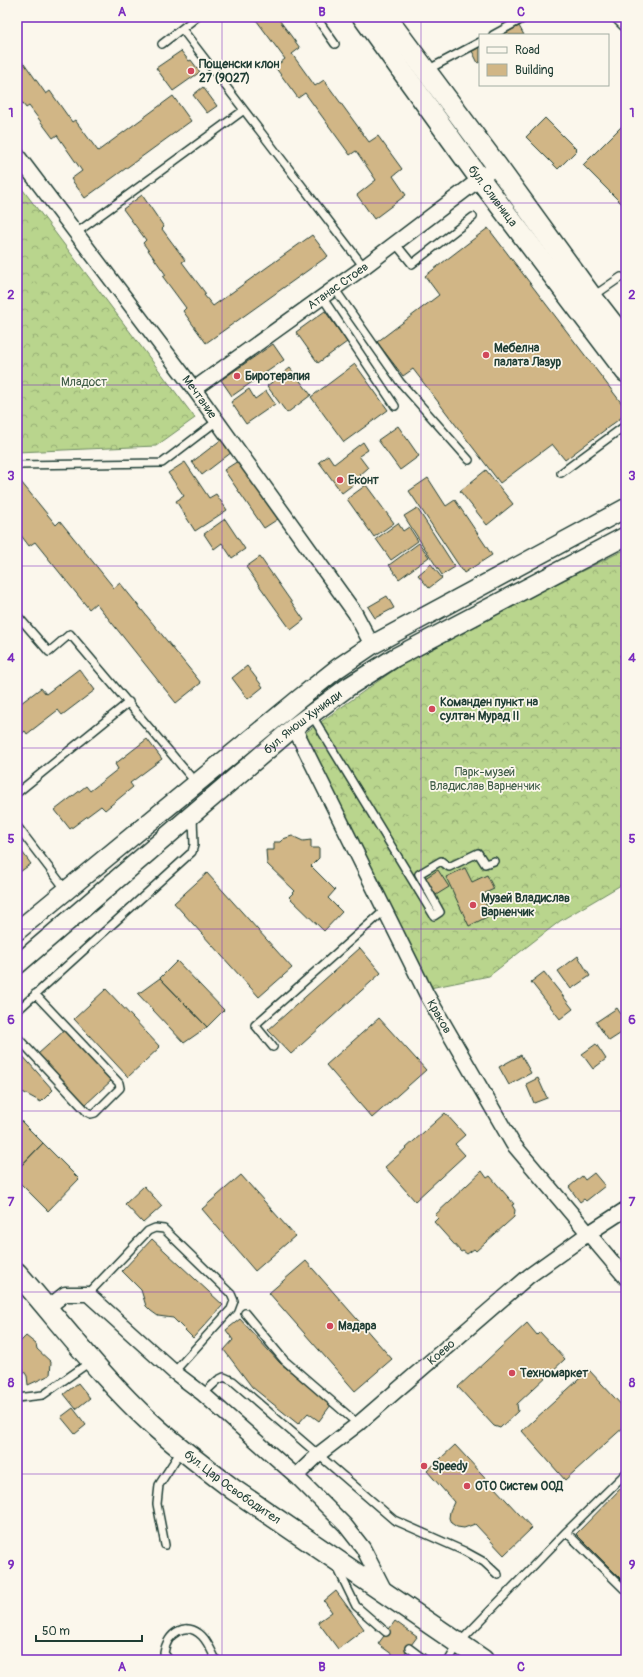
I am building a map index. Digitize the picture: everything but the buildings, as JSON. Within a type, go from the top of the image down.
[{"type":"main road","name":"бул. Сливница","points":[[363,17],[480,179],[626,372]]},
{"type":"main road","name":"бул. Сливница","points":[[386,17],[626,341]]},
{"type":"main road","name":"бул. Цар Освободител","points":[[17,1273],[92,1361],[151,1423],[182,1450],[234,1490],[483,1660]]},
{"type":"street","name":"Мечтание","points":[[17,155],[218,420],[355,612],[372,645]]},
{"type":"street","name":"Атанас Стоев","points":[[194,389],[364,267],[497,166]]},
{"type":"street","name":"бул. Янош Хунияди","points":[[17,931],[338,668],[372,645],[626,508]]},
{"type":"street","name":"бул. Янош Хунияди","points":[[17,965],[311,713],[368,673],[394,658],[626,536]]},
{"type":"street","name":"Краков","points":[[294,728],[314,772],[427,995],[513,1144],[564,1207],[589,1233],[626,1278]]},
{"type":"street","name":"Коево","points":[[296,1476],[319,1454],[358,1424],[529,1276],[589,1233],[626,1209]]},
{"type":"street","points":[[47,1308],[65,1294],[88,1294],[174,1372],[203,1394],[296,1476],[345,1525],[363,1548],[385,1592]]},
{"type":"lane","points":[[162,44],[197,17]]},
{"type":"lane","points":[[316,17],[335,44]]},
{"type":"lane","points":[[495,34],[526,17]]},
{"type":"lane","points":[[614,17],[626,29]]},
{"type":"lane","points":[[182,29],[364,267]]},
{"type":"lane","points":[[425,71],[479,43]]},
{"type":"lane","points":[[76,233],[244,110]]},
{"type":"lane","points":[[395,243],[412,264],[473,217]]},
{"type":"lane","points":[[592,297],[621,277]]},
{"type":"lane","points":[[334,288],[400,382],[469,460]]},
{"type":"lane","points":[[322,297],[394,406]]},
{"type":"lane","points":[[17,465],[162,463],[218,420]]},
{"type":"lane","points":[[561,474],[626,425]]},
{"type":"lane","points":[[17,615],[49,652],[70,634],[197,784]]},
{"type":"lane","points":[[17,793],[129,702]]},
{"type":"lane","points":[[311,713],[434,916],[440,912],[419,874],[441,861],[449,867],[478,854],[485,864],[494,861]]},
{"type":"lane","points":[[17,1010],[192,852],[194,845],[193,813]]},
{"type":"lane","points":[[17,826],[66,890]]},
{"type":"lane","points":[[273,1047],[255,1025],[385,910]]},
{"type":"lane","points":[[17,1037],[87,1112],[91,1114],[95,1113],[120,1088],[120,1083],[35,994]]},
{"type":"lane","points":[[88,1294],[148,1232],[155,1228],[164,1228],[232,1294],[234,1301],[231,1308],[174,1372]]},
{"type":"lane","points":[[245,1313],[284,1360],[358,1424]]},
{"type":"lane","points":[[17,1398],[43,1395],[92,1361]]},
{"type":"lane","points":[[203,1394],[218,1380],[224,1377],[233,1381],[394,1520],[464,1551],[484,1562],[498,1575]]},
{"type":"lane","points":[[165,1545],[157,1504],[159,1485],[182,1450]]},
{"type":"lane","points":[[449,1660],[459,1643],[566,1532],[626,1473]]},
{"type":"lane","points":[[566,1532],[626,1591]]},
{"type":"lane","points":[[332,1556],[356,1606],[386,1632]]},
{"type":"lane","points":[[169,1660],[164,1652],[165,1645],[174,1633],[185,1630],[197,1632],[202,1636],[216,1660]]},
{"type":"lane","points":[[409,1648],[425,1660]]},
{"type":"green space","name":"Младост","points":[[17,182],[195,418],[156,446],[17,452]]},
{"type":"green space","name":"Парк-музей Владислав Варненчик","points":[[626,549],[626,882],[560,921],[489,976],[430,988],[305,733],[418,653]]},
{"type":"place","name":"Пощенски клон 27 (9027)","points":[[191,71]]},
{"type":"place","name":"Мебелна палата Лазур","points":[[486,355]]},
{"type":"place","name":"Биротерапия","points":[[237,376]]},
{"type":"place","name":"Еконт","points":[[340,480]]},
{"type":"place","name":"Команден пункт на султан Мурад II","points":[[432,709]]},
{"type":"place","name":"Музей Владислав Варненчик","points":[[473,905]]},
{"type":"place","name":"Мадара","points":[[330,1326]]},
{"type":"place","name":"Техномаркет","points":[[512,1373]]},
{"type":"place","name":"Speedy","points":[[424,1466]]},
{"type":"place","name":"ОТО Систем ООД","points":[[467,1486]]}]
